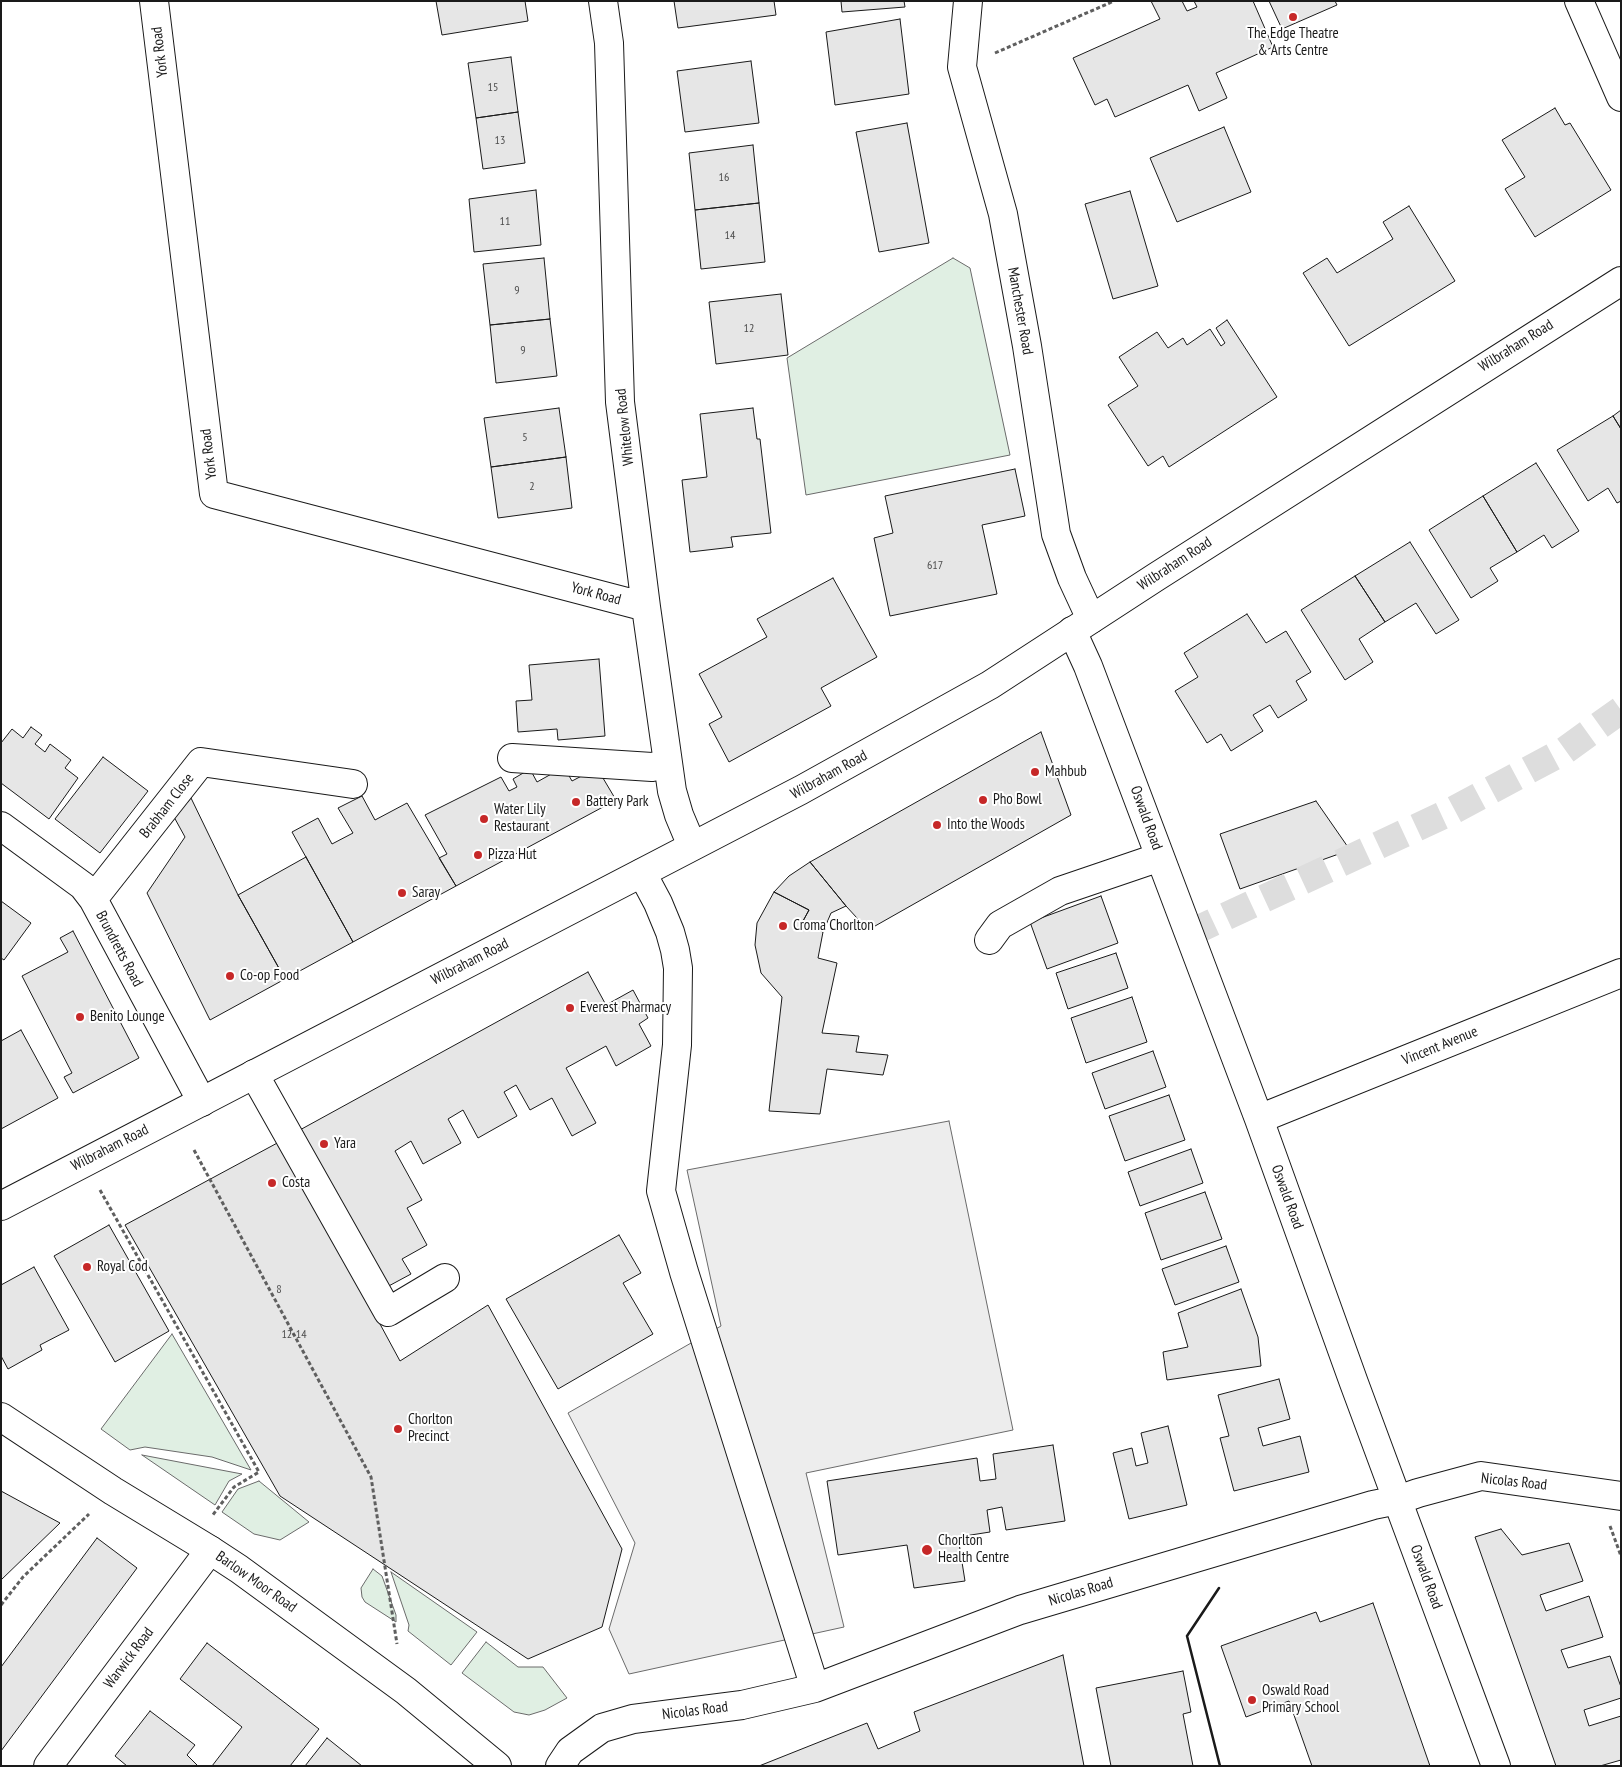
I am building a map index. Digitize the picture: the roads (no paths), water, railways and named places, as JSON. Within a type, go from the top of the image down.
[{"type":"main road","name":"York Road","points":[[154,1],[214,494],[646,607]]},
{"type":"main road","name":"Whitelow Road","points":[[603,1],[609,44],[620,402],[672,791],[679,815],[692,846]]},
{"type":"main road","name":"Manchester Road","points":[[968,1],[962,68],[1003,214],[1027,346],[1056,534],[1072,578],[1081,625]]},
{"type":"main road","points":[[1579,1],[1621,97]]},
{"type":"main road","name":"Wilbraham Road","points":[[1,1206],[809,786],[973,694],[1621,281]]},
{"type":"main road","name":"Oswald Road","points":[[1081,625],[1088,666],[1259,1119],[1496,1766]]},
{"type":"main road","points":[[512,758],[652,767],[668,764]]},
{"type":"main road","name":"Brabham Close","points":[[92,899],[201,762],[353,784]]},
{"type":"main road","name":"Brundretts Road","points":[[1,826],[83,886],[92,899],[202,1102]]},
{"type":"main road","points":[[989,940],[1000,925],[1060,891],[1160,857]]},
{"type":"main road","points":[[642,873],[668,925],[676,950],[678,968],[677,1045],[661,1191],[684,1272],[815,1688]]},
{"type":"main road","name":"Vincent Avenue","points":[[1259,1119],[1621,973]]},
{"type":"main road","points":[[254,1074],[388,1312],[445,1278]]},
{"type":"main road","name":"Barlow Moor Road","points":[[1,1417],[113,1491],[210,1550],[406,1691],[497,1766]]},
{"type":"main road","name":"Nicolas Road","points":[[560,1766],[570,1751],[602,1728],[634,1718],[742,1705],[815,1688],[1020,1610],[1373,1505],[1398,1500],[1481,1476],[1621,1496]]},
{"type":"main road","name":"Warwick Road","points":[[48,1766],[210,1550]]},
{"type":"tunnel","points":[[1188,934],[1450,812],[1564,751],[1621,710]]},
{"type":"place","name":"The Edge Theatre & Arts Centre","points":[[1293,17]]},
{"type":"place","name":"Mahbub","points":[[1035,772]]},
{"type":"place","name":"Pho Bowl","points":[[983,800]]},
{"type":"place","name":"Battery Park","points":[[576,802]]},
{"type":"place","name":"Water Lily Restaurant","points":[[484,819]]},
{"type":"place","name":"Into the Woods","points":[[937,825]]},
{"type":"place","name":"Pizza Hut","points":[[478,855]]},
{"type":"place","name":"Saray","points":[[402,893]]},
{"type":"place","name":"Croma Chorlton","points":[[783,926]]},
{"type":"place","name":"Co-op Food","points":[[230,976]]},
{"type":"place","name":"Everest Pharmacy","points":[[570,1008]]},
{"type":"place","name":"Benito Lounge","points":[[80,1017]]},
{"type":"place","name":"Yara","points":[[324,1144]]},
{"type":"place","name":"Costa","points":[[272,1183]]},
{"type":"place","name":"Royal Cod","points":[[87,1267]]},
{"type":"place","name":"Chorlton Precinct","points":[[398,1429]]},
{"type":"place","name":"Chorlton Health Centre","points":[[927,1550]]},
{"type":"place","name":"Oswald Road Primary School","points":[[1252,1700]]}]
